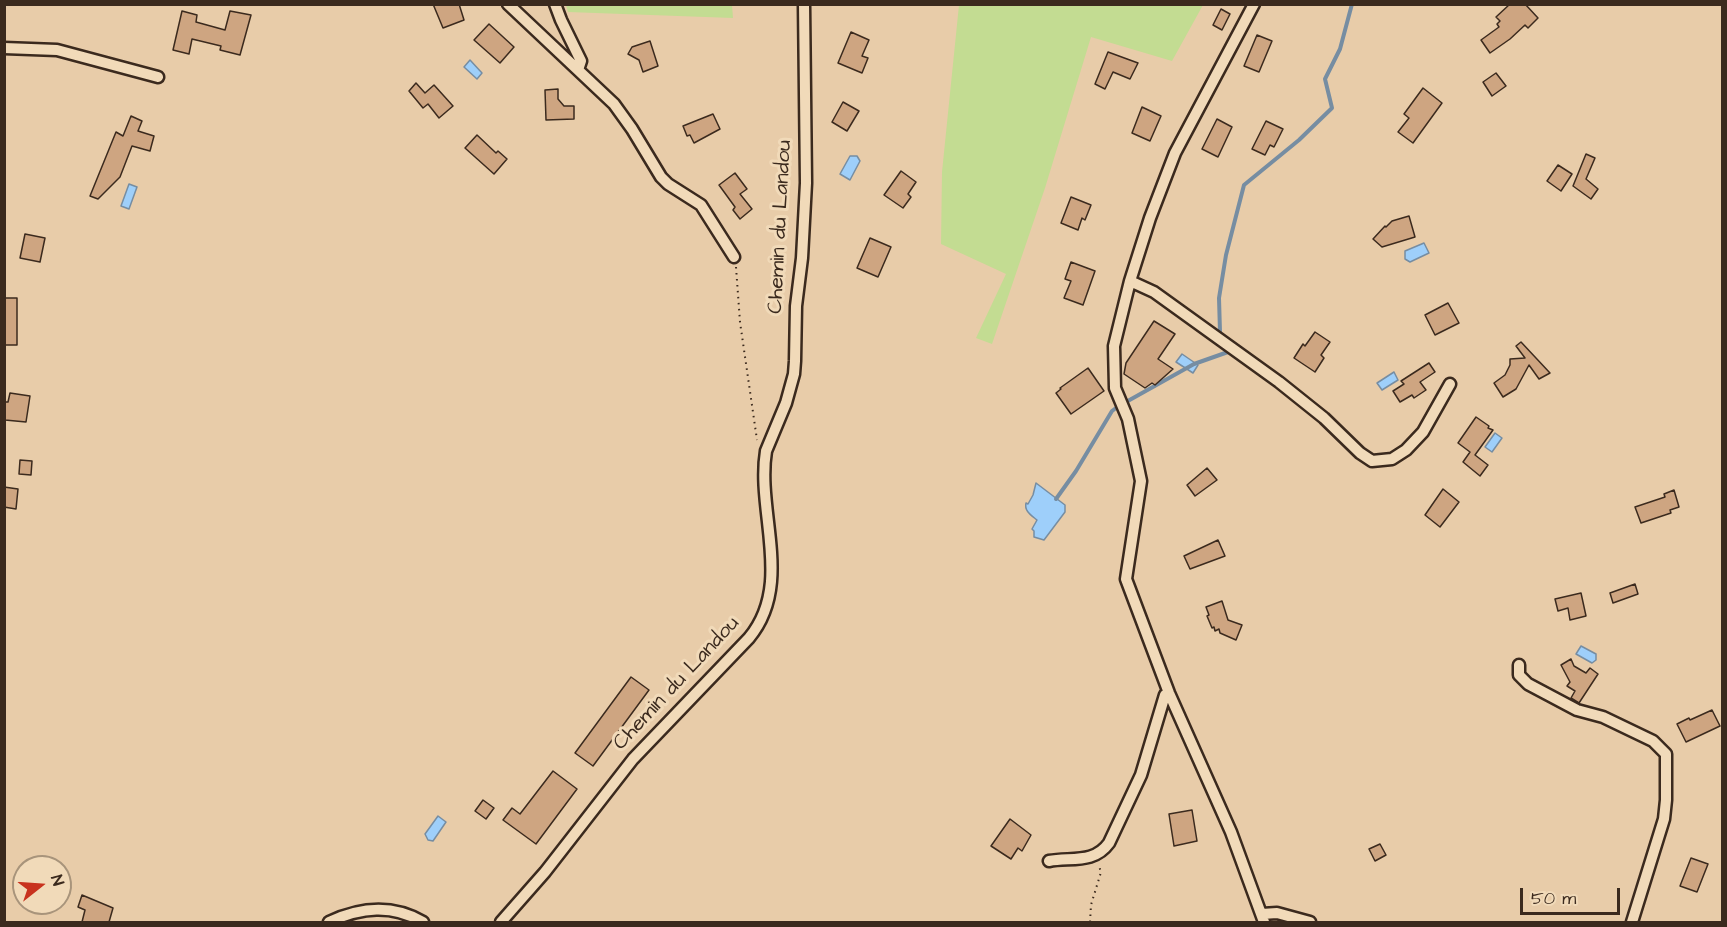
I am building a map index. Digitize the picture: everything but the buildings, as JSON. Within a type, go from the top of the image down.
[{"type":"street","points":[[508,4],[603,92],[623,116],[661,177],[706,210],[734,257]]},
{"type":"street","points":[[555,4],[581,61],[578,69]]},
{"type":"street","name":"Chemin du Landou","points":[[501,922],[545,872],[633,759],[749,638],[761,621],[768,599],[772,559],[764,488],[766,451],[786,403],[795,361],[796,306],[802,258],[806,183],[804,4]]},
{"type":"street","points":[[1254,4],[1175,153],[1150,218],[1130,281],[1114,346],[1115,388],[1128,419],[1141,481],[1126,579],[1169,693],[1231,832],[1263,918],[1276,913],[1310,922]]},
{"type":"street","points":[[4,48],[57,50],[158,78]]},
{"type":"street","points":[[1130,281],[1154,292],[1279,382],[1372,461],[1392,459],[1406,450],[1428,425],[1450,384]]},
{"type":"street","points":[[1519,665],[1519,675],[1528,684],[1577,710],[1603,717],[1653,741],[1666,754],[1664,819],[1632,922]]},
{"type":"street","points":[[1049,861],[1096,855],[1109,843],[1142,775],[1165,695],[1169,693]]},
{"type":"street","points":[[329,922],[358,911],[379,909],[399,911],[423,922]]},
{"type":"path","points":[[734,257],[741,332],[756,437],[758,445],[766,451]]},
{"type":"path","points":[[1090,922],[1091,905],[1101,872],[1096,855]]},
{"type":"green space","points":[[566,5],[732,5],[733,18],[568,12]]},
{"type":"green space","points":[[959,5],[1203,5],[1172,61],[1091,37],[1045,188],[992,344],[976,338],[1006,274],[941,244],[942,172]]},
{"type":"water","points":[[470,60],[482,73],[477,79],[464,67]]},
{"type":"water","points":[[850,156],[857,156],[860,161],[850,180],[840,174]]},
{"type":"water","points":[[129,184],[137,187],[129,209],[121,206]]},
{"type":"water","points":[[1424,243],[1429,253],[1410,262],[1405,259],[1405,251]]},
{"type":"water","points":[[1182,354],[1198,365],[1193,373],[1176,362]]},
{"type":"water","points":[[1394,372],[1398,380],[1382,390],[1377,383]]},
{"type":"water","points":[[1495,433],[1502,438],[1492,452],[1485,447]]},
{"type":"water","points":[[1036,483],[1065,505],[1065,512],[1044,540],[1034,537],[1032,529],[1037,520],[1028,513],[1026,508],[1026,503],[1028,504],[1033,495]]},
{"type":"water","points":[[1581,646],[1596,654],[1596,660],[1592,663],[1576,654]]},
{"type":"water","points":[[438,816],[446,822],[433,841],[428,840],[425,834]]},
{"type":"waterway","points":[[1220,332],[1219,298],[1226,255],[1244,185],[1299,140],[1332,108],[1325,79],[1340,49],[1352,4]]},
{"type":"waterway","points":[[1126,402],[1194,364],[1228,352]]},
{"type":"waterway","points":[[1056,499],[1116,408]]}]
